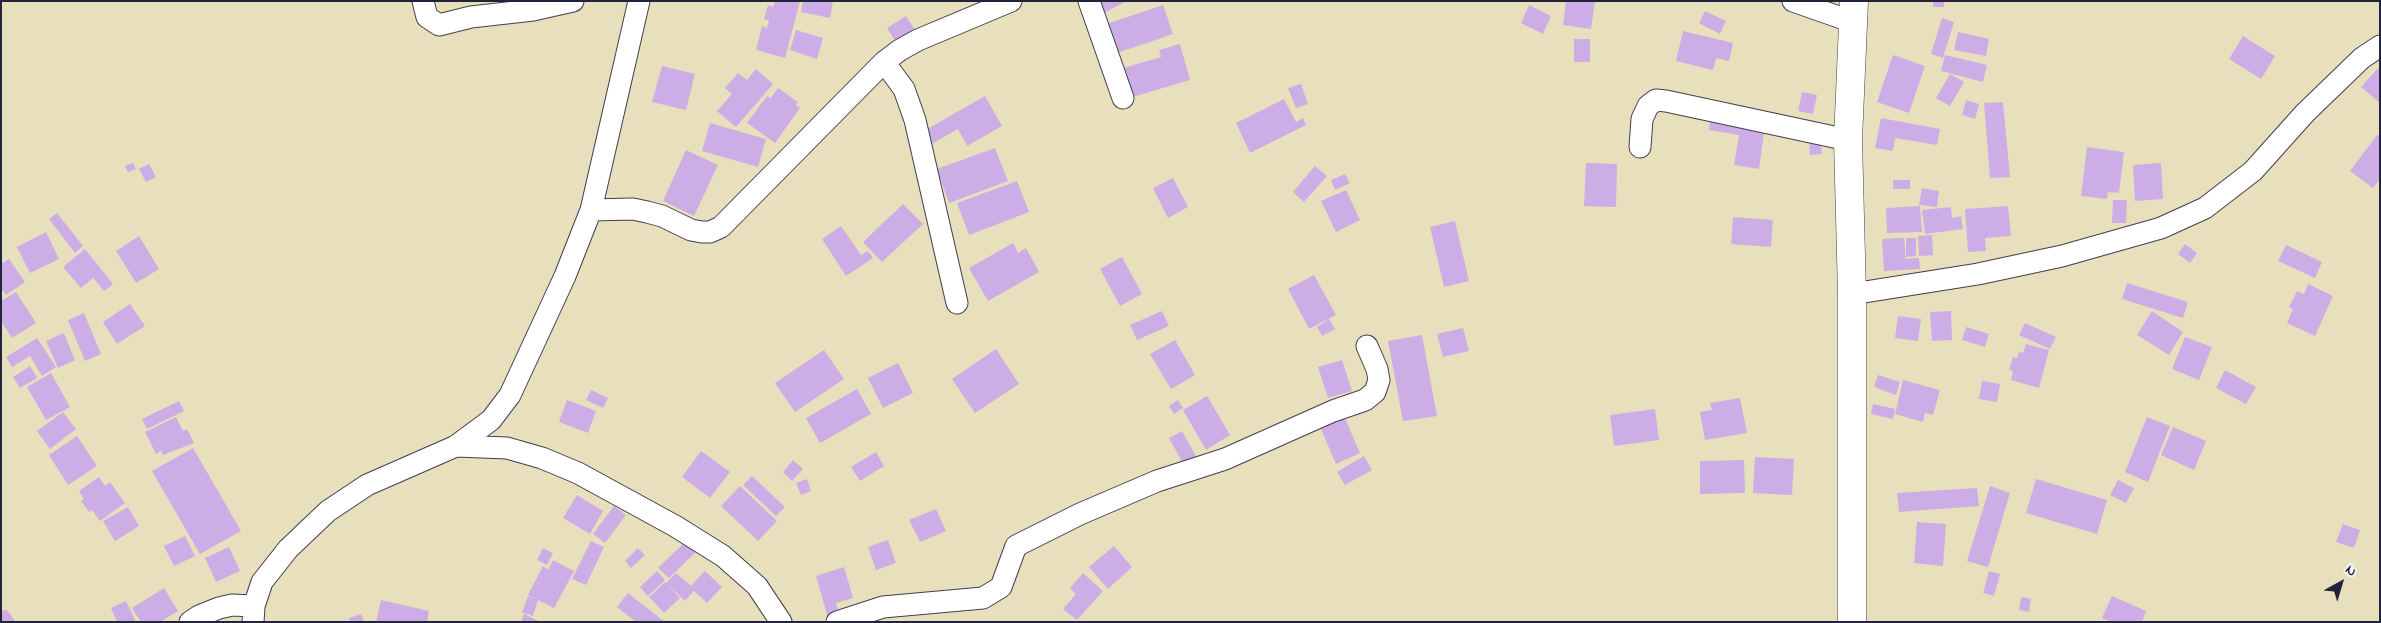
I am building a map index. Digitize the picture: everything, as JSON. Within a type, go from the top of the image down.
[{"type":"street","points":[[423,1],[427,17],[439,25],[471,17],[533,10],[573,1]]},
{"type":"street","points":[[190,622],[199,616],[232,605],[253,614],[262,582],[288,549],[328,511],[367,485],[456,446],[491,420],[510,395],[565,276],[590,210],[639,1]]},
{"type":"street","points":[[590,210],[633,209],[662,216],[691,230],[702,232],[710,232],[721,227],[884,62],[918,40],[1011,1]]},
{"type":"street","points":[[1089,1],[1123,98]]},
{"type":"street","points":[[1793,1],[1854,12],[1848,140],[1852,294],[1852,622]]},
{"type":"street","points":[[1852,294],[1978,274],[2062,256],[2161,228],[2205,208],[2253,171],[2304,114],[2362,58],[2380,46]]},
{"type":"street","points":[[884,62],[904,89],[915,120],[957,303]]},
{"type":"street","points":[[1640,147],[1642,119],[1648,106],[1656,100],[1848,140]]},
{"type":"street","points":[[837,622],[883,607],[983,598],[1001,587],[1016,546],[1080,514],[1157,481],[1225,458],[1333,411],[1365,400],[1375,392],[1379,380],[1378,369],[1367,346]]},
{"type":"street","points":[[456,446],[507,448],[542,458],[578,473],[675,526],[723,556],[757,586],[781,622]]},
{"type":"building","points":[[775,1],[800,1],[785,58],[756,50],[762,26],[767,28],[769,20],[764,19],[768,5],[773,7]]},
{"type":"building","points":[[803,1],[833,1],[830,18],[801,12]]},
{"type":"building","points":[[1096,1],[1127,1],[1102,14]]},
{"type":"building","points":[[1566,1],[1595,1],[1591,29],[1563,25]]},
{"type":"building","points":[[1933,1],[1944,1],[1944,7],[1933,7]]},
{"type":"building","points":[[1163,5],[1173,34],[1114,54],[1104,25]]},
{"type":"building","points":[[1529,5],[1551,16],[1543,34],[1521,23]]},
{"type":"building","points":[[1705,11],[1726,21],[1720,34],[1699,23]]},
{"type":"building","points":[[906,16],[915,30],[896,42],[887,28]]},
{"type":"building","points":[[1942,18],[1954,22],[1943,58],[1931,54]]},
{"type":"building","points":[[796,30],[823,38],[817,59],[790,50]]},
{"type":"building","points":[[1683,31],[1733,43],[1729,61],[1716,58],[1713,70],[1676,61]]},
{"type":"building","points":[[1958,32],[1989,39],[1986,56],[1954,50]]},
{"type":"building","points":[[2243,36],[2275,56],[2261,79],[2229,59]]},
{"type":"building","points":[[1574,39],[1590,39],[1590,62],[1574,62]]},
{"type":"building","points":[[1180,44],[1190,80],[1129,98],[1120,69],[1161,57],[1159,50]]},
{"type":"building","points":[[1893,55],[1925,66],[1909,113],[1877,102]]},
{"type":"building","points":[[1945,55],[1987,65],[1983,82],[1941,71]]},
{"type":"building","points":[[662,66],[695,74],[686,110],[652,102]]},
{"type":"building","points":[[2380,66],[2380,103],[2361,87]]},
{"type":"building","points":[[756,69],[773,84],[736,127],[717,111],[732,94],[725,88],[738,73],[747,80]]},
{"type":"building","points":[[1950,74],[1964,82],[1950,106],[1936,98]]},
{"type":"building","points":[[1301,84],[1308,104],[1296,108],[1288,88]]},
{"type":"building","points":[[778,88],[798,102],[796,105],[800,108],[775,143],[747,123],[767,96],[771,98]]},
{"type":"building","points":[[1802,92],[1817,95],[1813,114],[1798,111]]},
{"type":"building","points":[[985,96],[1002,126],[967,146],[958,129],[930,145],[922,132]]},
{"type":"building","points":[[1284,99],[1296,122],[1303,118],[1306,125],[1250,153],[1236,123]]},
{"type":"building","points":[[1966,100],[1979,104],[1975,119],[1962,115]]},
{"type":"building","points":[[2003,102],[2010,177],[1990,178],[1984,103]]},
{"type":"building","points":[[1711,116],[1765,125],[1759,169],[1734,165],[1739,135],[1709,130]]},
{"type":"building","points":[[1881,118],[1940,129],[1937,145],[1895,138],[1893,151],[1875,148]]},
{"type":"building","points":[[710,123],[766,139],[758,167],[702,151]]},
{"type":"building","points":[[2377,135],[2380,136],[2380,179],[2373,188],[2350,171]]},
{"type":"building","points":[[1820,137],[1822,154],[1810,155],[1809,139]]},
{"type":"building","points":[[2087,147],[2124,152],[2119,193],[2108,192],[2107,199],[2081,196]]},
{"type":"building","points":[[995,148],[1008,181],[949,203],[937,169]]},
{"type":"building","points":[[686,150],[718,165],[694,216],[663,201]]},
{"type":"building","points":[[133,163],[136,169],[128,172],[125,166]]},
{"type":"building","points":[[1586,163],[1617,164],[1616,207],[1584,206]]},
{"type":"building","points":[[2161,163],[2163,199],[2135,201],[2133,165]]},
{"type":"building","points":[[149,164],[156,177],[146,182],[139,169]]},
{"type":"building","points":[[1315,166],[1327,176],[1304,202],[1293,192]]},
{"type":"building","points":[[1345,174],[1350,183],[1335,190],[1331,180]]},
{"type":"building","points":[[1173,178],[1188,207],[1168,218],[1153,188]]},
{"type":"building","points":[[1893,180],[1910,180],[1910,189],[1893,189]]},
{"type":"building","points":[[1017,181],[1029,212],[969,235],[957,203]]},
{"type":"building","points":[[1922,188],[1939,191],[1937,207],[1919,205]]},
{"type":"building","points":[[1346,190],[1360,220],[1336,232],[1321,201]]},
{"type":"building","points":[[2113,200],[2127,200],[2126,223],[2112,223]]},
{"type":"building","points":[[903,204],[923,224],[882,262],[863,242]]},
{"type":"building","points":[[1920,206],[1922,232],[1887,233],[1886,208]]},
{"type":"building","points":[[2008,206],[2011,236],[1985,238],[1986,251],[1968,252],[1965,209]]},
{"type":"building","points":[[1951,207],[1952,218],[1961,216],[1963,229],[1925,234],[1922,210]]},
{"type":"building","points":[[57,213],[83,246],[75,253],[49,219]]},
{"type":"building","points":[[1733,217],[1773,220],[1771,247],[1731,244]]},
{"type":"building","points":[[1455,221],[1469,281],[1444,287],[1430,227]]},
{"type":"building","points":[[841,226],[861,255],[868,251],[873,258],[846,276],[822,239]]},
{"type":"building","points":[[46,232],[59,259],[30,273],[17,247]]},
{"type":"building","points":[[1932,235],[1933,255],[1919,256],[1918,236]]},
{"type":"building","points":[[139,236],[159,269],[136,283],[116,251]]},
{"type":"building","points":[[1904,238],[1906,262],[1906,259],[1919,258],[1920,269],[1884,271],[1882,239]]},
{"type":"building","points":[[1906,238],[1916,238],[1916,256],[1906,257]]},
{"type":"building","points":[[1013,243],[1018,253],[1026,248],[1039,272],[988,301],[969,268]]},
{"type":"building","points":[[2185,244],[2197,253],[2190,263],[2178,254]]},
{"type":"building","points":[[2286,245],[2322,262],[2315,278],[2278,261]]},
{"type":"building","points":[[85,249],[113,284],[104,291],[93,278],[81,288],[63,267]]},
{"type":"building","points":[[1122,257],[1142,294],[1120,306],[1100,269]]},
{"type":"building","points":[[9,259],[25,282],[6,295],[1,288],[1,264]]},
{"type":"building","points":[[1314,275],[1336,315],[1309,329],[1288,289]]},
{"type":"building","points":[[2127,283],[2188,302],[2183,318],[2122,299]]},
{"type":"building","points":[[2308,284],[2333,296],[2315,336],[2287,323],[2293,309],[2289,307],[2297,291],[2304,294]]},
{"type":"building","points":[[16,292],[36,323],[12,338],[1,321],[1,301]]},
{"type":"building","points":[[130,304],[145,326],[117,344],[103,322]]},
{"type":"building","points":[[1162,311],[1169,326],[1137,340],[1130,325]]},
{"type":"building","points":[[1951,311],[1952,340],[1932,341],[1930,312]]},
{"type":"building","points":[[2152,311],[2183,332],[2169,355],[2137,335]]},
{"type":"building","points":[[84,313],[101,354],[85,361],[68,320]]},
{"type":"building","points":[[1898,316],[1921,319],[1918,341],[1895,338]]},
{"type":"building","points":[[1329,319],[1335,329],[1322,336],[1317,327]]},
{"type":"building","points":[[2025,323],[2056,337],[2050,349],[2019,335]]},
{"type":"building","points":[[1966,327],[1989,334],[1985,347],[1962,340]]},
{"type":"building","points":[[1463,328],[1469,351],[1443,357],[1437,334]]},
{"type":"building","points":[[64,333],[75,360],[58,368],[46,341]]},
{"type":"building","points":[[1422,335],[1437,416],[1403,421],[1388,341]]},
{"type":"building","points":[[2185,337],[2212,347],[2199,380],[2172,369]]},
{"type":"building","points":[[37,338],[56,367],[42,376],[30,356],[12,367],[6,357]]},
{"type":"building","points":[[1175,340],[1195,375],[1171,389],[1150,354]]},
{"type":"building","points":[[2026,344],[2049,350],[2039,388],[2011,380],[2013,371],[2009,370],[2013,357],[2017,358],[2019,352],[2023,353]]},
{"type":"building","points":[[996,349],[1019,384],[975,413],[952,379]]},
{"type":"building","points":[[824,350],[844,379],[795,412],[775,383]]},
{"type":"building","points":[[1342,360],[1352,391],[1328,398],[1318,367]]},
{"type":"building","points":[[898,363],[913,393],[883,408],[868,378]]},
{"type":"building","points":[[30,366],[37,378],[20,388],[13,377]]},
{"type":"building","points":[[2225,370],[2256,387],[2246,404],[2216,388]]},
{"type":"building","points":[[51,373],[70,407],[46,420],[27,387]]},
{"type":"building","points":[[1878,375],[1900,382],[1896,395],[1874,387]]},
{"type":"building","points":[[1903,380],[1940,390],[1933,415],[1925,413],[1923,422],[1895,414]]},
{"type":"building","points":[[1982,381],[2000,384],[1997,402],[1979,399]]},
{"type":"building","points":[[857,389],[871,414],[820,443],[806,418]]},
{"type":"building","points":[[591,390],[608,398],[603,408],[586,400]]},
{"type":"building","points":[[1207,396],[1230,435],[1206,450],[1183,410]]},
{"type":"building","points":[[1740,398],[1747,433],[1705,440],[1700,412],[1712,410],[1710,403]]},
{"type":"building","points":[[567,400],[596,411],[588,433],[559,422]]},
{"type":"building","points":[[1178,400],[1183,408],[1174,414],[1169,406]]},
{"type":"building","points":[[179,401],[184,411],[147,429],[142,419]]},
{"type":"building","points":[[1873,404],[1895,409],[1893,419],[1871,414]]},
{"type":"building","points":[[1655,409],[1659,440],[1614,446],[1610,415]]},
{"type":"building","points":[[63,412],[76,429],[50,449],[37,431]]},
{"type":"building","points":[[1344,416],[1360,453],[1336,464],[1320,427]]},
{"type":"building","points":[[176,417],[183,431],[187,429],[194,443],[163,455],[161,451],[156,454],[145,432]]},
{"type":"building","points":[[2147,417],[2170,426],[2148,482],[2125,472]]},
{"type":"building","points":[[2173,427],[2206,441],[2194,470],[2161,455]]},
{"type":"building","points":[[1182,431],[1197,458],[1184,465],[1169,438]]},
{"type":"building","points":[[77,436],[97,466],[68,485],[49,455]]},
{"type":"building","points":[[193,448],[241,531],[200,554],[152,471]]},
{"type":"building","points":[[701,451],[730,472],[710,498],[682,477]]},
{"type":"building","points":[[876,452],[884,466],[860,481],[851,467]]},
{"type":"building","points":[[1364,456],[1372,470],[1345,485],[1337,472]]},
{"type":"building","points":[[1755,457],[1794,459],[1792,495],[1753,493]]},
{"type":"building","points":[[793,460],[803,469],[792,481],[783,472]]},
{"type":"building","points":[[1744,460],[1745,493],[1700,494],[1700,461]]},
{"type":"building","points":[[752,476],[785,507],[776,516],[743,485]]},
{"type":"building","points":[[99,477],[105,486],[110,482],[125,503],[100,521],[92,510],[89,512],[81,501],[84,499],[79,491]]},
{"type":"building","points":[[807,479],[811,491],[801,495],[796,483]]},
{"type":"building","points":[[2036,479],[2107,500],[2097,534],[2026,513]]},
{"type":"building","points":[[2118,480],[2134,488],[2126,503],[2110,495]]},
{"type":"building","points":[[740,486],[777,521],[758,541],[721,506]]},
{"type":"building","points":[[1990,486],[2010,493],[1988,567],[1967,561]]},
{"type":"building","points":[[1977,488],[1979,506],[1899,512],[1897,493]]},
{"type":"building","points":[[577,495],[603,511],[590,534],[563,518]]},
{"type":"building","points":[[614,506],[626,515],[605,543],[593,534]]},
{"type":"building","points":[[128,507],[139,526],[115,541],[103,521]]},
{"type":"building","points":[[936,509],[946,531],[920,542],[909,520]]},
{"type":"building","points":[[1917,522],[1946,524],[1943,566],[1914,563]]},
{"type":"building","points":[[2343,524],[2360,530],[2354,548],[2336,542]]},
{"type":"building","points":[[185,536],[195,556],[174,566],[164,546]]},
{"type":"building","points":[[888,540],[896,563],[876,570],[868,547]]},
{"type":"building","points":[[591,541],[604,547],[586,585],[572,579]]},
{"type":"building","points":[[686,541],[696,552],[669,578],[658,568]]},
{"type":"building","points":[[1114,546],[1132,567],[1108,589],[1089,567]]},
{"type":"building","points":[[229,547],[240,571],[216,582],[205,558]]},
{"type":"building","points":[[543,548],[553,553],[547,565],[537,560]]},
{"type":"building","points":[[638,548],[645,555],[631,568],[625,561]]},
{"type":"building","points":[[553,560],[574,571],[554,608],[528,595],[543,566],[548,570]]},
{"type":"building","points":[[844,567],[853,598],[836,603],[839,614],[828,618],[816,576]]},
{"type":"building","points":[[657,571],[665,580],[648,596],[640,587]]},
{"type":"building","points":[[705,571],[722,587],[707,603],[694,591],[685,601],[666,583],[676,573],[691,586]]},
{"type":"building","points":[[1989,571],[2000,574],[1994,596],[1983,593]]},
{"type":"building","points":[[1083,573],[1103,591],[1077,620],[1063,609],[1076,594],[1070,588]]},
{"type":"building","points":[[665,582],[680,598],[664,613],[649,597]]},
{"type":"building","points":[[164,588],[178,611],[160,622],[141,622],[132,608]]},
{"type":"building","points":[[628,593],[665,622],[636,622],[617,607]]},
{"type":"building","points":[[528,596],[538,600],[533,616],[522,612]]},
{"type":"building","points":[[2112,596],[2146,611],[2142,622],[2111,622],[2102,618]]},
{"type":"building","points":[[2021,597],[2031,599],[2029,612],[2019,610]]},
{"type":"building","points":[[381,600],[429,611],[427,622],[376,622]]},
{"type":"building","points":[[126,601],[136,622],[117,622],[111,608]]},
{"type":"building","points":[[6,609],[16,622],[1,622],[1,612]]},
{"type":"building","points":[[361,614],[364,622],[350,622],[349,618]]},
{"type":"building","points":[[524,614],[541,622],[521,622]]}]
